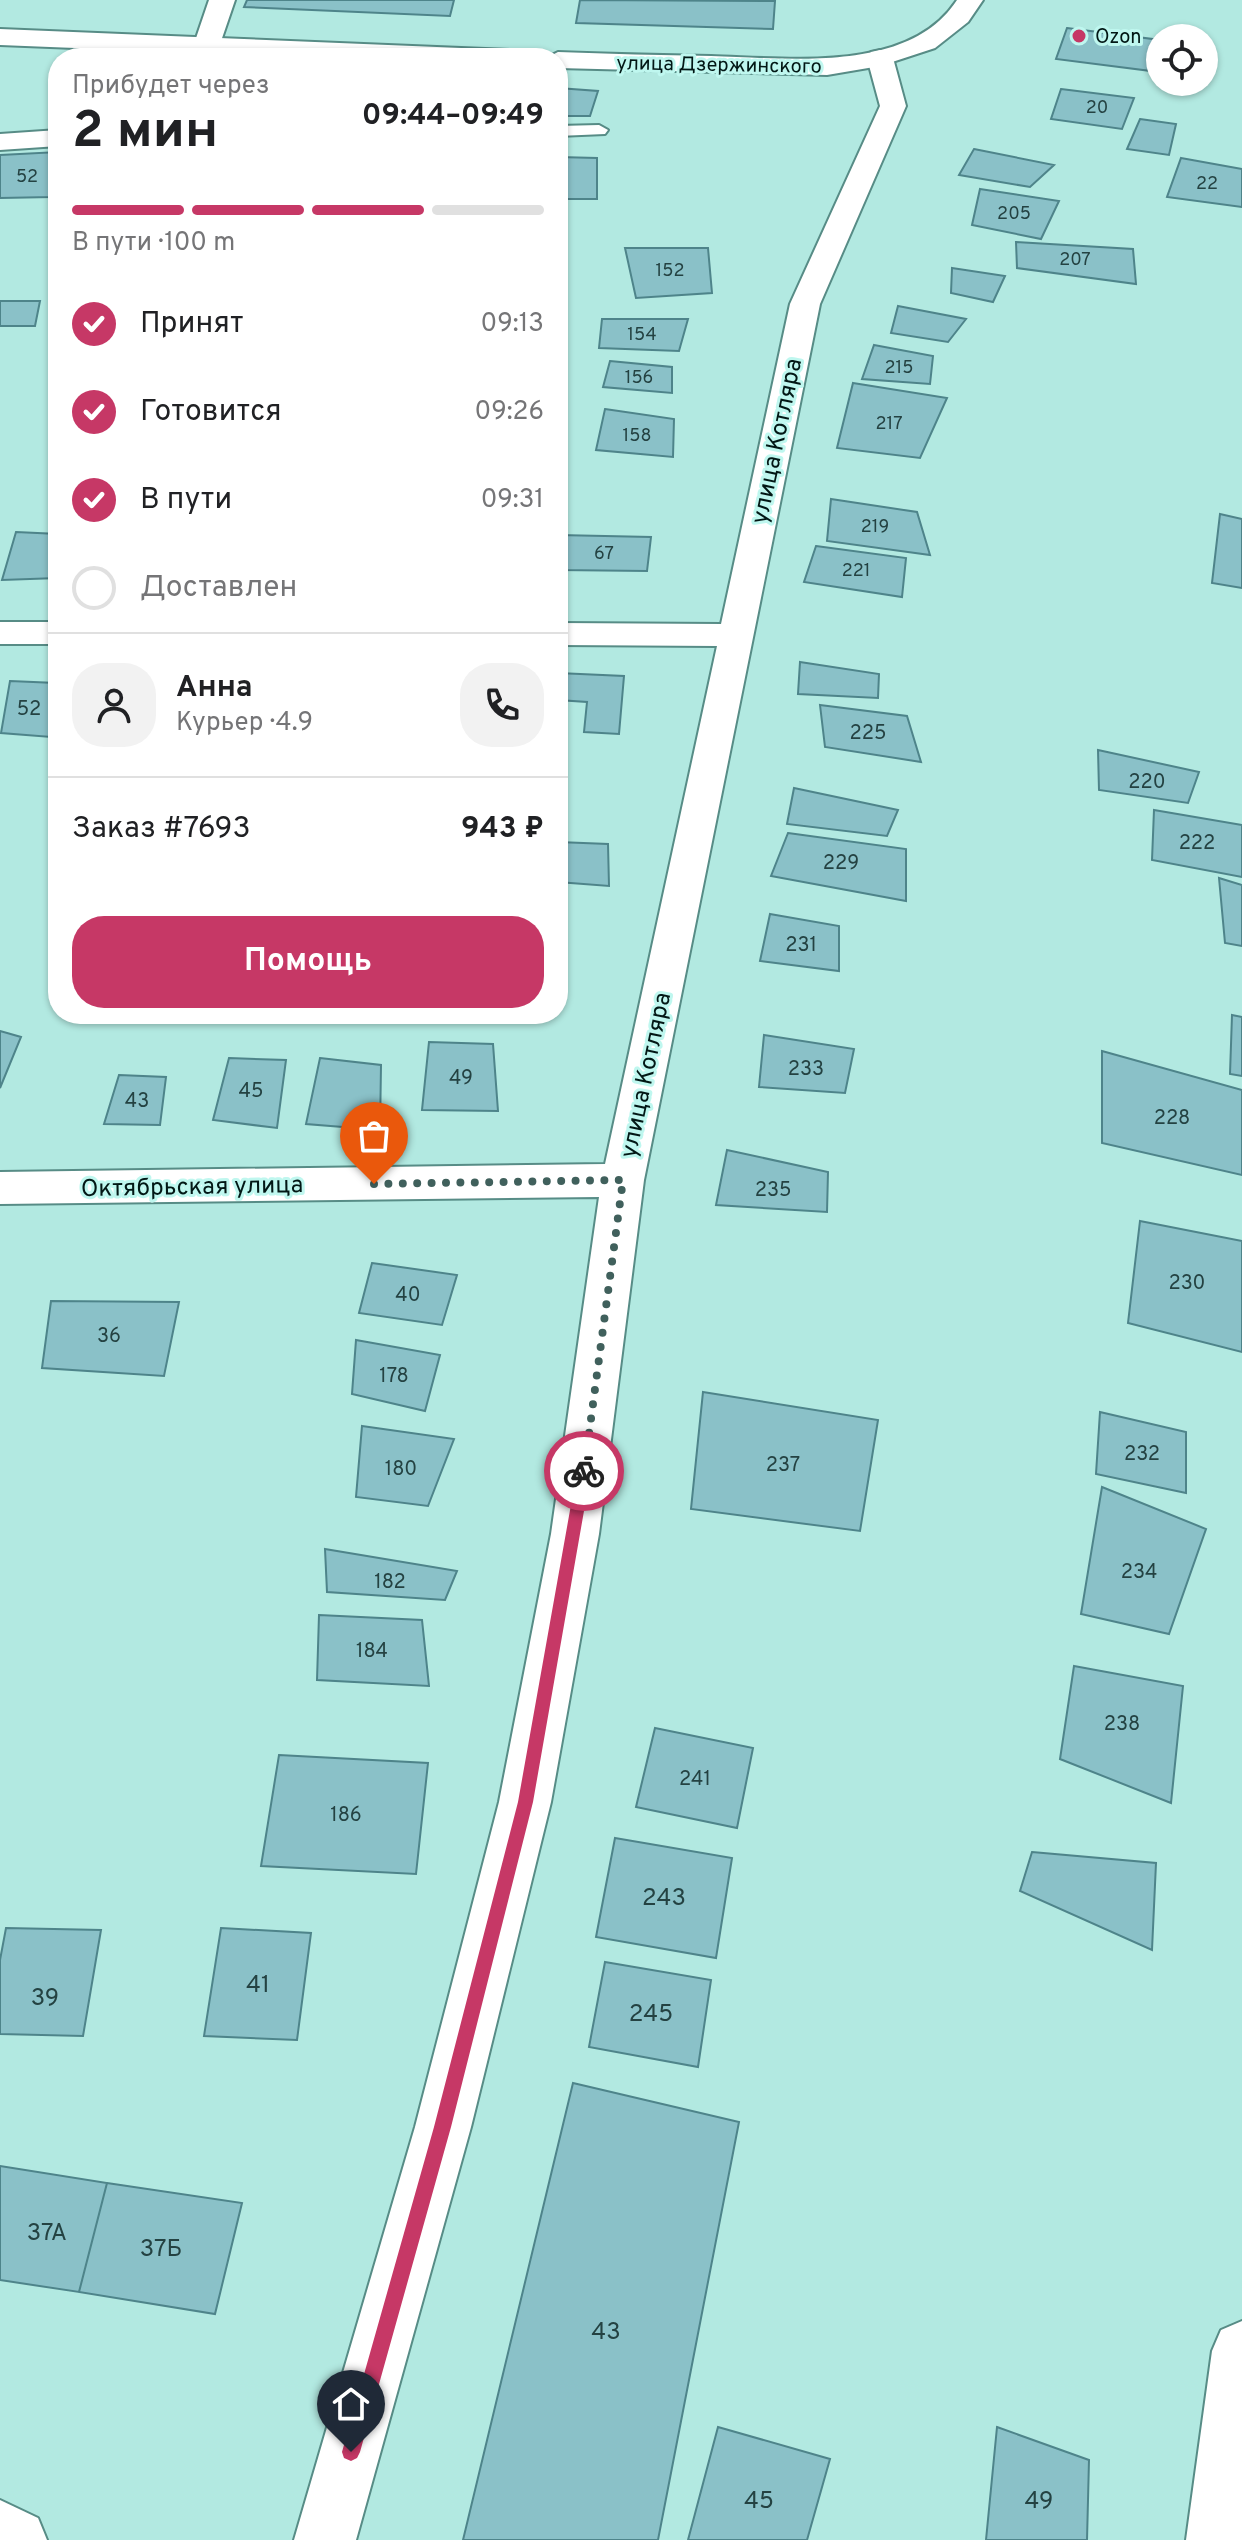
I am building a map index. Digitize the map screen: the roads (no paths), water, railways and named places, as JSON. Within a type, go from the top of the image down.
[{"type":"street","points":[[206,47],[222,0]]},
{"type":"street","points":[[880,58],[926,43],[959,17],[970,0]]},
{"type":"street","points":[[0,37],[91,48]]},
{"type":"street","points":[[173,48],[234,48]]},
{"type":"street","name":"улица Дзержинского","points":[[568,60],[827,67],[880,58]]},
{"type":"street","name":"улица Котляра","points":[[325,2540],[443,2127],[525,1802],[575,1534],[623,1180],[805,304],[893,106],[880,58]]},
{"type":"street","points":[[0,142],[48,139]]},
{"type":"street","points":[[0,633],[48,633]]},
{"type":"street","points":[[568,634],[736,635]]},
{"type":"street","name":"Октябрьская улица","points":[[0,1188],[623,1180]]},
{"type":"street","points":[[1217,2540],[1242,2351]]},
{"type":"street","points":[[0,2531],[16,2540]]},
{"type":"lane","points":[[568,131],[599,130]]},
{"type":"place","name":"Ozon","points":[[1079,36]]}]
